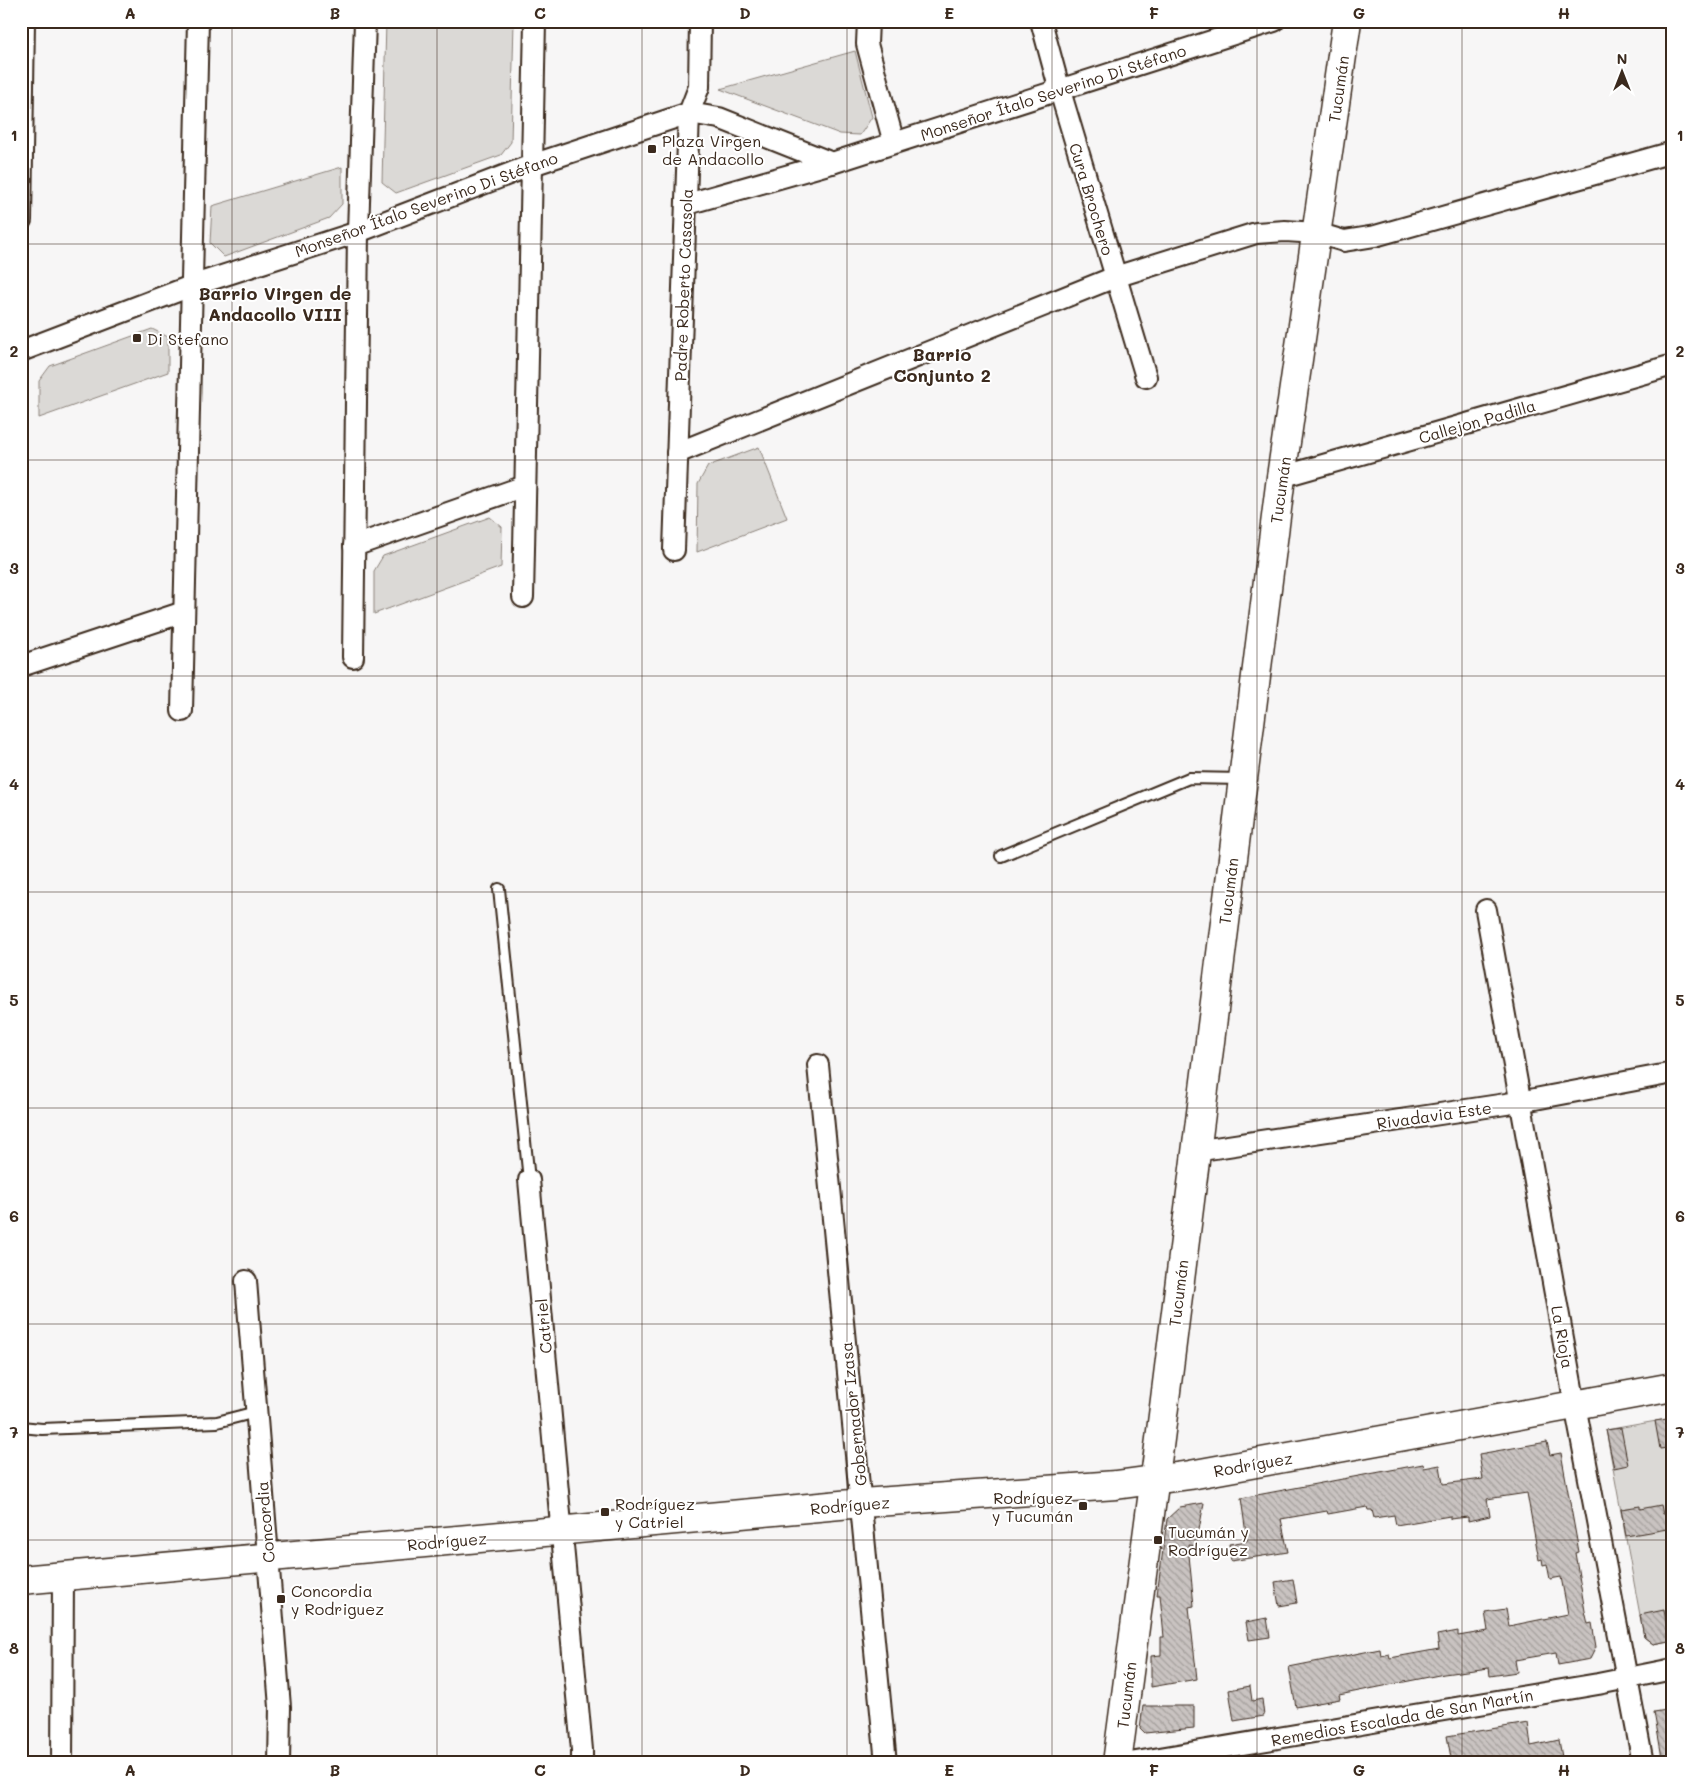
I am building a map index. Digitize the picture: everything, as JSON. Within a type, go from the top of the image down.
[{"type":"main road","name":"Tucumán","points":[[1117,1763],[1281,477],[1347,21]]},
{"type":"main road","name":"Rodríguez","points":[[21,1580],[862,1503],[1116,1485],[1154,1480],[1673,1387]]},
{"type":"street","points":[[182,711],[198,21]]},
{"type":"street","points":[[353,657],[358,232],[365,21]]},
{"type":"street","points":[[523,597],[535,21]]},
{"type":"street","name":"Padre Roberto Casasola","points":[[674,550],[689,113],[699,87],[700,21]]},
{"type":"street","points":[[868,21],[868,44],[894,143]]},
{"type":"street","name":"Cura Brochero","points":[[1041,21],[1060,91],[1146,377]]},
{"type":"street","name":"Monseñor Ítalo Severino Di Stéfano","points":[[687,204],[832,163],[1060,91],[1239,26],[1274,21]]},
{"type":"street","points":[[21,220],[28,23]]},
{"type":"street","name":"Monseñor Ítalo Severino Di Stéfano","points":[[21,351],[191,286],[358,232],[532,165],[689,113],[719,118],[832,163]]},
{"type":"street","points":[[677,453],[1115,277],[1256,233],[1285,231],[1317,233],[1344,241],[1375,236],[1673,152]]},
{"type":"street","name":"Callejon Padilla","points":[[1281,477],[1673,365]]},
{"type":"street","points":[[354,546],[525,486]]},
{"type":"street","points":[[21,666],[184,612]]},
{"type":"street","name":"La Rioja","points":[[1486,910],[1575,1404],[1643,1763]]},
{"type":"street","name":"Gobernador Izasa","points":[[818,1064],[886,1763]]},
{"type":"street","name":"Rivadavia Este","points":[[1195,1150],[1520,1102],[1673,1073]]},
{"type":"street","name":"Catriel","points":[[529,1180],[582,1763]]},
{"type":"street","name":"Concordia","points":[[246,1281],[280,1707],[279,1763]]},
{"type":"street","points":[[62,1763],[63,1576]]},
{"type":"street","name":"Remedios Escalada de San Martín","points":[[1130,1763],[1673,1669]]},
{"type":"lane","points":[[1001,856],[1189,778],[1242,779]]},
{"type":"lane","name":"Catriel","points":[[499,889],[529,1180]]},
{"type":"lane","points":[[21,1427],[42,1429],[216,1422],[256,1412]]},
{"type":"shaded area","points":[[386,21],[514,21],[511,142],[501,155],[396,193],[382,182]]},
{"type":"shaded area","points":[[855,51],[872,117],[860,135],[840,134],[720,89]]},
{"type":"shaded area","points":[[342,167],[342,204],[329,218],[224,257],[210,243],[212,206]]},
{"type":"shaded area","points":[[152,329],[168,337],[168,372],[39,418],[39,381],[50,366]]},
{"type":"shaded area","points":[[759,447],[787,518],[697,552],[698,484],[708,466]]},
{"type":"shaded area","points":[[490,517],[502,527],[501,567],[374,614],[374,571],[383,556]]},
{"type":"shaded area","points":[[1673,1418],[1673,1640],[1653,1644],[1644,1637],[1606,1430]]},
{"type":"building","points":[[1673,1418],[1673,1447],[1660,1449],[1655,1421]]},
{"type":"building","points":[[1621,1428],[1628,1465],[1614,1468],[1606,1430]]},
{"type":"building","points":[[1547,1442],[1550,1455],[1561,1453],[1579,1552],[1575,1553],[1585,1611],[1588,1624],[1592,1623],[1596,1647],[1590,1659],[1558,1665],[1556,1653],[1515,1660],[1517,1672],[1490,1676],[1489,1668],[1444,1674],[1339,1695],[1340,1699],[1296,1707],[1289,1667],[1380,1649],[1381,1656],[1389,1654],[1390,1658],[1439,1649],[1437,1635],[1458,1631],[1458,1636],[1488,1631],[1485,1612],[1506,1609],[1509,1626],[1568,1614],[1561,1577],[1550,1579],[1547,1564],[1543,1565],[1542,1559],[1539,1560],[1527,1493],[1487,1499],[1490,1516],[1468,1521],[1468,1517],[1450,1519],[1450,1516],[1396,1525],[1394,1515],[1374,1518],[1372,1510],[1368,1510],[1367,1507],[1328,1514],[1327,1511],[1281,1519],[1288,1552],[1231,1561],[1229,1544],[1247,1541],[1241,1498],[1423,1464],[1424,1468],[1440,1465],[1443,1484],[1483,1479],[1479,1454]]},
{"type":"building","points":[[1204,1503],[1196,1546],[1188,1545],[1194,1606],[1189,1607],[1197,1679],[1151,1687],[1151,1656],[1161,1655],[1161,1637],[1164,1637],[1160,1595],[1157,1595],[1167,1519],[1180,1507]]},
{"type":"building","points":[[1661,1505],[1663,1514],[1673,1512],[1673,1528],[1626,1536],[1621,1509],[1640,1506],[1640,1509]]},
{"type":"building","points":[[1293,1579],[1297,1603],[1279,1606],[1275,1582]]},
{"type":"building","points":[[1664,1610],[1669,1641],[1653,1644],[1644,1637],[1640,1615]]},
{"type":"building","points":[[1267,1618],[1270,1637],[1249,1640],[1246,1622]]},
{"type":"building","points":[[1250,1686],[1252,1701],[1262,1699],[1264,1716],[1234,1721],[1229,1690]]},
{"type":"building","points":[[1143,1706],[1194,1706],[1194,1728],[1145,1733],[1140,1728]]},
{"type":"building","points":[[1673,1709],[1673,1763],[1663,1763],[1654,1712]]},
{"type":"building","points":[[1528,1723],[1531,1746],[1559,1740],[1563,1763],[1452,1763],[1447,1736]]},
{"type":"place","name":"Plaza Virgen de Andacollo","points":[[652,149]]},
{"type":"place","name":"Di Stefano","points":[[137,338]]},
{"type":"place","name":"Rodríguez y Tucumán","points":[[1083,1506]]},
{"type":"place","name":"Rodríguez y Catriel","points":[[605,1512]]},
{"type":"place","name":"Tucumán y Rodríguez","points":[[1158,1540]]},
{"type":"place","name":"Concordia y Rodriguez","points":[[281,1599]]},
{"type":"district","name":"Barrio Virgen de Andacollo VIII","points":[[275,303]]},
{"type":"district","name":"Barrio Conjunto 2","points":[[942,364]]}]
